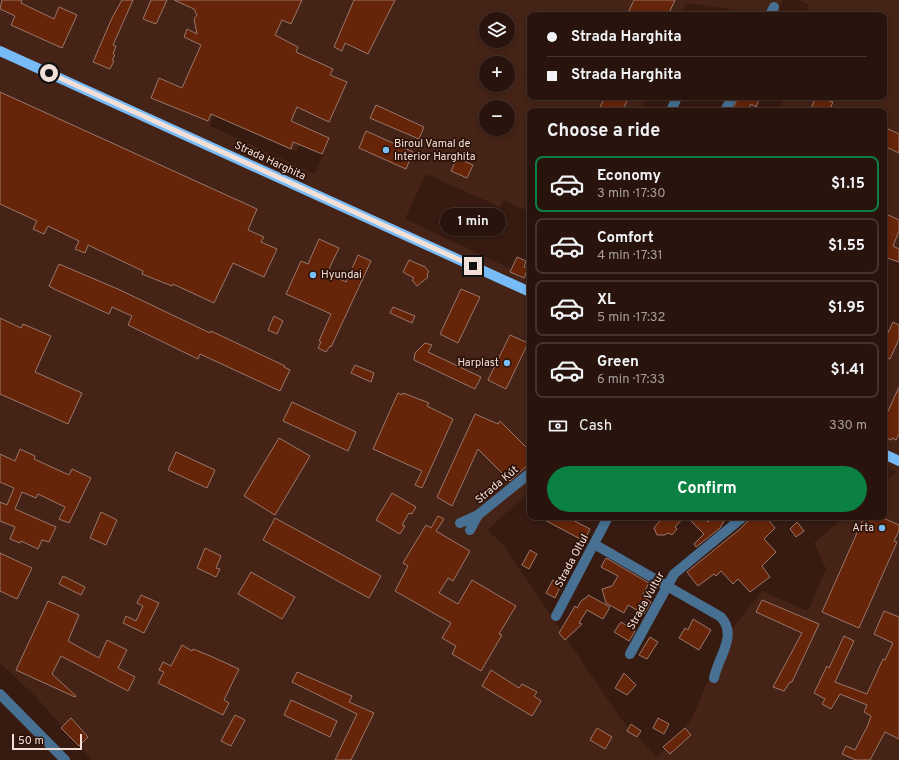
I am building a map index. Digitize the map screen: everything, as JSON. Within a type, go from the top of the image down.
[{"type":"main road","name":"Strada Harghita","points":[[0,51],[527,291]]},
{"type":"main road","points":[[887,455],[899,461]]},
{"type":"street","name":"Strada Kút","points":[[460,523],[478,515],[527,474]]},
{"type":"street","name":"Strada Kút","points":[[470,530],[478,515]]},
{"type":"street","name":"Strada Oltul","points":[[556,616],[606,520]]},
{"type":"street","name":"Strada Vultur","points":[[630,654],[674,574],[739,520]]},
{"type":"street","points":[[594,544],[721,617],[725,622],[729,635],[714,678]]},
{"type":"street","points":[[0,694],[65,760]]},
{"type":"shaded area","points":[[0,0],[783,0],[778,12],[734,12],[725,8],[686,3],[682,12],[527,12],[527,100],[644,100],[640,108],[527,108],[527,211],[503,200],[500,207],[426,174],[405,219],[527,277],[527,493],[488,530],[504,546],[621,719],[657,757],[691,720],[728,634],[762,591],[808,611],[826,569],[814,543],[841,520],[887,520],[887,480],[897,472],[887,467],[887,353],[899,330],[899,760],[92,760],[35,696],[0,663]],"holes":[[[214,114],[296,152],[300,144],[323,154],[315,174],[210,126]]]},
{"type":"shaded area","points":[[798,0],[899,0],[899,263],[887,257],[887,108],[780,108],[784,100],[887,100],[887,12],[806,12],[809,5]]},
{"type":"building","points":[[2,0],[22,0],[21,3],[54,19],[59,7],[77,15],[62,48],[11,25],[15,16],[0,9]]},
{"type":"building","points":[[122,0],[133,0],[113,45],[116,46],[113,54],[115,55],[110,69],[93,62],[112,18]]},
{"type":"building","points":[[151,0],[167,0],[156,24],[143,19]]},
{"type":"building","points":[[174,0],[302,0],[291,24],[282,20],[275,35],[298,47],[296,52],[333,69],[330,75],[347,82],[329,122],[297,107],[291,121],[329,138],[322,154],[293,142],[291,149],[211,114],[208,121],[151,98],[159,78],[182,88],[201,45],[184,37],[187,29],[197,34],[194,19],[197,15],[194,9]]},
{"type":"building","points":[[354,0],[395,0],[368,54],[345,43],[342,51],[334,47]]},
{"type":"building","points":[[634,0],[675,0],[669,12],[628,12]]},
{"type":"building","points":[[0,92],[257,209],[248,230],[264,237],[261,242],[277,249],[264,277],[233,263],[214,303],[173,284],[172,286],[142,274],[143,271],[88,245],[85,253],[75,249],[79,241],[48,226],[44,234],[33,229],[37,221],[0,204]]},
{"type":"building","points":[[604,100],[628,100],[624,108],[600,108]]},
{"type":"building","points":[[737,100],[759,100],[756,107],[751,104],[749,108],[733,108]]},
{"type":"building","points":[[815,100],[826,100],[833,102],[830,108],[811,108]]},
{"type":"building","points":[[376,105],[424,127],[419,139],[370,118]]},
{"type":"building","points":[[887,128],[899,134],[899,153],[887,147]]},
{"type":"building","name":"Biroul Vamal de Interior Harghita","points":[[366,131],[413,152],[406,169],[359,148]]},
{"type":"building","points":[[457,158],[473,165],[467,178],[451,171]]},
{"type":"building","points":[[887,214],[899,220],[899,231],[893,246],[899,249],[899,262],[887,258]]},
{"type":"building","points":[[319,239],[339,248],[327,273],[346,282],[358,255],[371,261],[331,347],[330,346],[326,352],[318,348],[321,342],[319,341],[331,314],[286,294],[301,261],[308,264]]},
{"type":"building","points":[[517,257],[526,261],[524,267],[527,268],[527,270],[524,278],[510,272]]},
{"type":"building","points":[[409,260],[425,267],[429,272],[427,274],[428,277],[417,286],[412,280],[414,278],[403,272]]},
{"type":"building","points":[[59,264],[120,290],[210,333],[211,331],[285,366],[284,367],[290,370],[280,391],[200,354],[198,359],[128,325],[132,316],[112,307],[109,314],[54,289],[49,286]]},
{"type":"building","points":[[461,289],[480,297],[458,343],[440,334]]},
{"type":"building","points":[[393,307],[415,316],[412,323],[390,313]]},
{"type":"building","points":[[274,316],[283,321],[277,334],[268,330]]},
{"type":"building","points":[[0,318],[21,328],[23,324],[51,336],[35,372],[82,393],[68,424],[0,394]]},
{"type":"building","points":[[893,322],[899,325],[899,339],[890,359],[887,358],[887,335]]},
{"type":"building","name":"Harplast","points":[[510,335],[527,343],[506,389],[488,380]]},
{"type":"building","points":[[425,343],[432,345],[428,352],[481,377],[475,389],[414,360],[415,353]]},
{"type":"building","points":[[355,365],[374,373],[371,382],[351,373]]},
{"type":"building","points":[[899,387],[899,434],[896,440],[892,438],[891,440],[887,438],[887,413]]},
{"type":"building","points":[[398,393],[402,395],[403,393],[429,403],[427,406],[453,419],[422,488],[415,485],[422,471],[373,449]]},
{"type":"building","points":[[292,402],[356,432],[348,451],[283,421]]},
{"type":"building","points":[[475,414],[498,424],[500,421],[527,448],[527,466],[510,481],[478,449],[452,506],[437,497]]},
{"type":"building","points":[[279,438],[310,456],[275,515],[244,496]]},
{"type":"building","points":[[20,449],[35,456],[34,459],[69,475],[72,469],[91,478],[69,523],[59,519],[65,507],[38,494],[36,498],[22,492],[15,509],[56,527],[49,542],[42,540],[38,549],[21,541],[20,543],[10,539],[15,527],[0,521],[0,502],[7,505],[14,488],[0,482],[0,454],[15,461]]},
{"type":"building","points":[[176,452],[215,470],[207,488],[168,470]]},
{"type":"building","points":[[392,493],[416,507],[412,514],[409,513],[402,525],[405,526],[400,534],[376,520]]},
{"type":"building","points":[[101,512],[117,520],[106,545],[90,538]]},
{"type":"building","points":[[438,516],[444,519],[436,531],[470,551],[453,581],[448,578],[439,593],[458,604],[472,580],[516,606],[499,634],[502,635],[481,671],[452,654],[456,646],[442,638],[451,623],[395,591],[408,566],[403,563],[426,525],[431,528]]},
{"type":"building","points":[[275,518],[381,576],[369,598],[263,540]]},
{"type":"building","points":[[545,520],[573,520],[590,529],[584,541]]},
{"type":"building","points":[[661,520],[681,520],[675,527],[677,529],[672,535],[669,533],[657,535],[654,528]]},
{"type":"building","points":[[690,520],[706,520],[708,522],[710,520],[724,521],[720,528],[696,547],[694,544],[704,534]]},
{"type":"building","points":[[749,520],[768,520],[775,528],[764,539],[776,552],[762,566],[770,577],[750,592],[738,579],[733,584],[721,571],[716,576],[714,574],[698,586],[687,572]]},
{"type":"building","points":[[863,520],[887,520],[899,525],[899,531],[894,541],[897,542],[859,628],[822,612]]},
{"type":"building","points":[[797,522],[804,531],[796,537],[790,529]]},
{"type":"building","points":[[205,548],[221,556],[216,568],[220,569],[216,577],[197,568]]},
{"type":"building","points":[[530,550],[537,554],[529,569],[522,565]]},
{"type":"building","points":[[0,553],[32,568],[17,599],[0,591]]},
{"type":"building","points":[[606,558],[649,583],[642,596],[651,602],[644,614],[628,605],[624,613],[606,603],[602,589],[612,586],[618,576],[601,567]]},
{"type":"building","points":[[251,572],[295,597],[282,619],[238,594]]},
{"type":"building","points":[[63,576],[85,587],[81,595],[59,584]]},
{"type":"building","points":[[553,580],[561,585],[555,598],[546,593]]},
{"type":"building","points":[[141,595],[159,603],[144,633],[123,623],[126,616],[136,621],[143,606],[137,603]]},
{"type":"building","points":[[588,595],[610,607],[603,619],[587,610],[579,623],[582,624],[565,640],[559,633],[575,606],[577,608],[581,601]]},
{"type":"building","points":[[762,600],[819,624],[792,682],[790,682],[784,691],[773,687],[802,633],[756,612]]},
{"type":"building","points":[[48,601],[79,615],[68,641],[99,658],[107,640],[127,650],[118,668],[135,677],[128,691],[61,656],[52,674],[76,696],[75,697],[16,670]]},
{"type":"building","points":[[884,611],[899,617],[899,739],[885,732],[870,760],[856,760],[842,754],[846,746],[855,750],[868,725],[871,716],[864,712],[867,705],[840,694],[831,709],[822,704],[825,699],[814,693],[827,666],[829,668],[844,636],[854,641],[835,682],[867,694],[883,659],[885,660],[893,643],[874,634]]},
{"type":"building","points":[[693,619],[711,630],[699,650],[679,638],[685,628],[688,630]]},
{"type":"building","points":[[621,622],[635,631],[629,641],[614,632]]},
{"type":"building","points":[[650,637],[658,642],[647,659],[639,655]]},
{"type":"building","points":[[182,645],[192,651],[193,649],[239,669],[224,700],[229,703],[223,715],[158,683],[164,672],[159,670],[163,662],[171,666]]},
{"type":"building","points":[[491,670],[519,688],[522,684],[537,692],[534,696],[541,701],[532,716],[482,686]]},
{"type":"building","points":[[297,672],[352,696],[349,702],[374,713],[351,760],[335,760],[357,714],[292,682]]},
{"type":"building","points":[[624,673],[636,685],[627,695],[615,688]]},
{"type":"building","points":[[291,700],[337,721],[330,737],[284,715]]},
{"type":"building","points":[[235,715],[245,720],[231,746],[221,741]]},
{"type":"building","points":[[71,718],[88,737],[79,746],[61,728]]},
{"type":"building","points":[[658,718],[669,724],[664,734],[653,728]]},
{"type":"building","points":[[631,724],[641,731],[637,737],[627,731]]},
{"type":"building","points":[[597,728],[612,737],[605,749],[590,740]]},
{"type":"building","points":[[685,728],[691,735],[670,754],[663,747]]},
{"type":"place","name":"Biroul Vamal de Interior Harghita","points":[[386,150]]},
{"type":"place","name":"Hyundai","points":[[313,275]]},
{"type":"place","name":"Harplast","points":[[507,363]]},
{"type":"place","name":"Arta","points":[[882,528]]},
{"type":"route","points":[[49,73],[473,266]]}]
